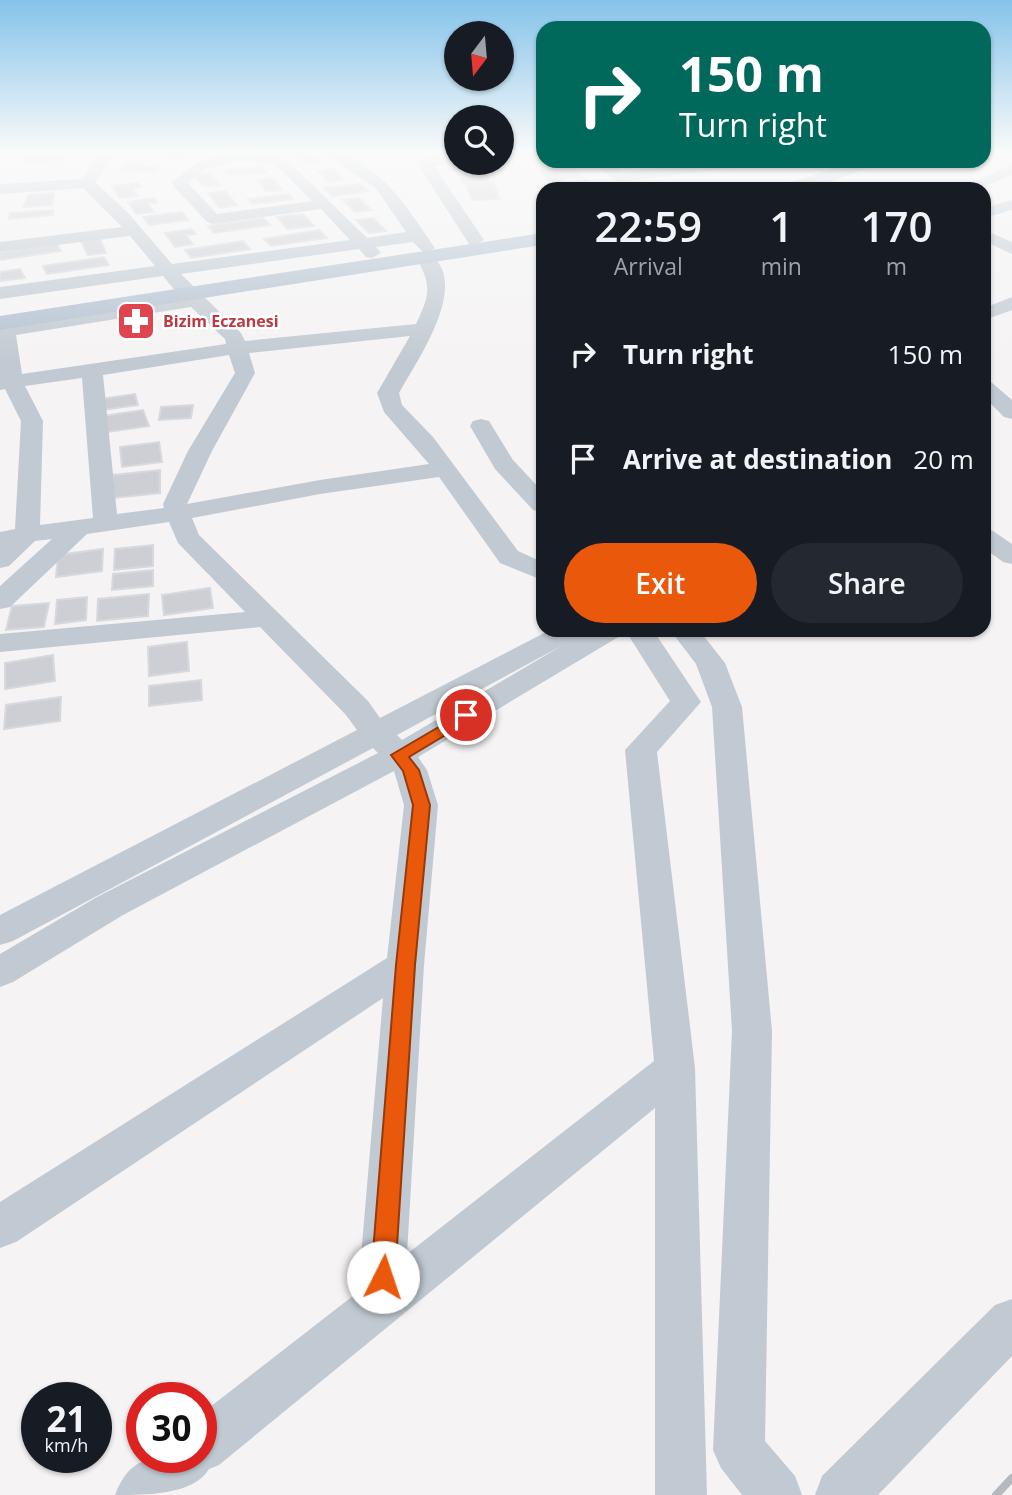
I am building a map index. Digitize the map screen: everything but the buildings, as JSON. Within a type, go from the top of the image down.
[{"type":"main road","points":[[183,287],[536,231]]},
{"type":"main road","points":[[1,324],[368,249],[536,239]]},
{"type":"street","points":[[127,222],[183,287],[234,338],[246,373],[200,451],[175,504],[187,538],[357,708],[411,770],[421,805],[405,965],[381,1303]]},
{"type":"street","points":[[342,222],[368,249]]},
{"type":"street","points":[[407,222],[423,247],[439,284],[438,295],[423,329],[388,393],[391,407],[425,442],[509,557],[536,569]]},
{"type":"street","points":[[463,222],[475,240]]},
{"type":"street","points":[[13,228],[131,226]]},
{"type":"street","points":[[0,247],[131,226]]},
{"type":"street","points":[[991,240],[1012,238]]},
{"type":"street","points":[[991,241],[1012,249]]},
{"type":"street","points":[[0,293],[183,287]]},
{"type":"street","points":[[0,560],[27,535],[32,421],[6,383],[1,324]]},
{"type":"street","points":[[6,383],[238,348],[423,329]]},
{"type":"street","points":[[92,370],[106,525]]},
{"type":"street","points":[[991,394],[1003,409]]},
{"type":"street","points":[[481,426],[503,464],[536,499]]},
{"type":"street","points":[[0,538],[106,525],[320,487],[446,469]]},
{"type":"street","points":[[0,601],[78,529]]},
{"type":"street","points":[[991,541],[1012,556]]},
{"type":"street","points":[[0,643],[267,618]]},
{"type":"street","points":[[0,972],[387,744],[560,637]]},
{"type":"street","points":[[0,931],[387,744],[596,637]]},
{"type":"street","points":[[644,637],[686,702],[641,750],[675,1068],[681,1495]]},
{"type":"street","points":[[690,637],[710,663],[727,707],[752,1031],[739,1450],[776,1495]]},
{"type":"street","points":[[0,1227],[405,965]]},
{"type":"street","points":[[217,1434],[675,1068]]},
{"type":"street","points":[[841,1495],[1012,1322]]},
{"type":"street","points":[[141,1495],[169,1473]]},
{"type":"railway","points":[[996,1495],[1012,1478]]},
{"type":"place","name":"Bizim Eczanesi","points":[[136,321]]},
{"type":"route","points":[[383,1277],[405,965],[421,805],[418,786],[411,770],[399,755],[466,715]]}]
